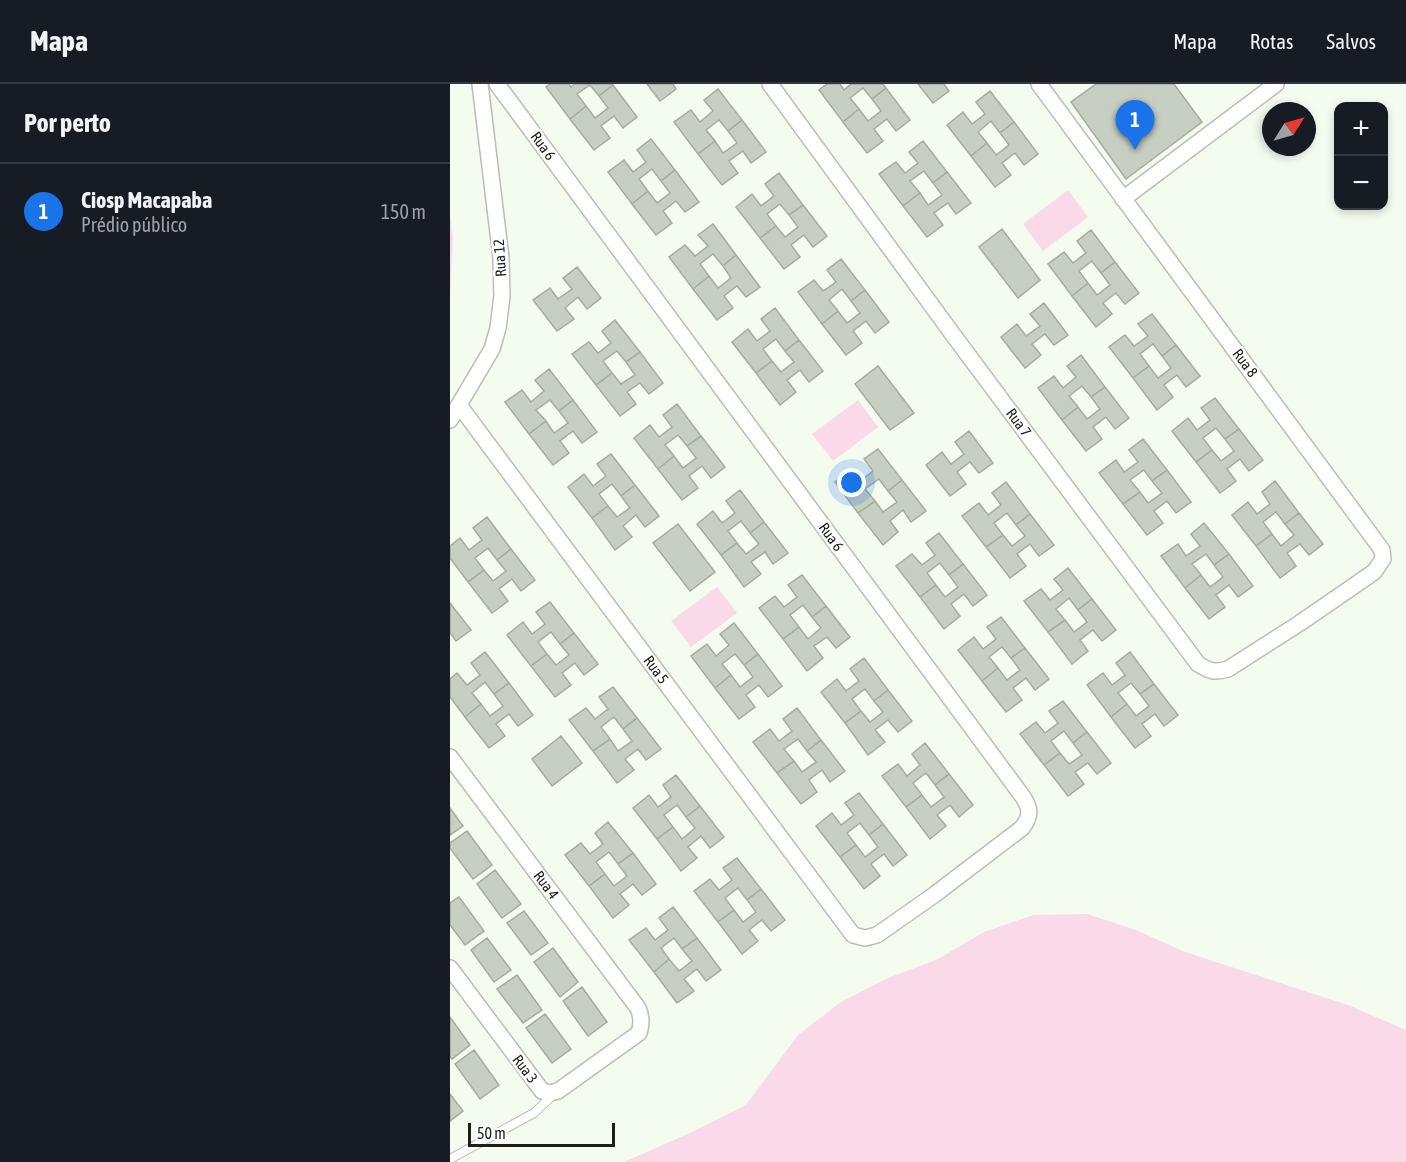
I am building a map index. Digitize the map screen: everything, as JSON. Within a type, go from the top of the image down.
[{"type":"street","name":"Rua 12","points":[[450,420],[492,350],[498,328],[502,296],[501,258],[480,84]]},
{"type":"street","name":"Rua 6","points":[[497,84],[1030,808],[1029,819],[1022,828],[934,895],[878,934],[865,938],[853,934]]},
{"type":"street","name":"Rua 7","points":[[770,84],[1198,664],[1208,671],[1219,672],[1228,669],[1300,623]]},
{"type":"street","name":"Rua 8","points":[[1039,84],[1382,550],[1383,559],[1374,572],[1300,623]]},
{"type":"street","points":[[1123,199],[1276,84]]},
{"type":"street","name":"Rua 5","points":[[459,405],[853,934]]},
{"type":"street","name":"Rua 4","points":[[450,757],[641,1015]]},
{"type":"street","name":"Rua 3","points":[[450,968],[535,1084],[542,1091],[550,1093],[558,1091],[639,1033],[642,1025],[641,1015]]},
{"type":"lane","points":[[450,1159],[534,1113],[558,1091]]},
{"type":"shaded area","points":[[1068,190],[1088,217],[1043,251],[1023,224]]},
{"type":"shaded area","points":[[450,215],[453,239],[450,296]]},
{"type":"shaded area","points":[[858,400],[878,427],[833,461],[812,434]]},
{"type":"shaded area","points":[[717,587],[737,613],[691,647],[671,621]]},
{"type":"shaded area","points":[[1087,914],[1136,930],[1185,952],[1348,1005],[1406,1030],[1406,1162],[624,1162],[746,1105],[798,1035],[841,1002],[888,978],[936,960],[984,932],[1033,915]]},
{"type":"building","points":[[550,84],[569,84],[571,87],[575,84],[613,85],[599,96],[590,85],[577,94],[586,106],[570,119],[546,87]]},
{"type":"building","points":[[647,84],[673,84],[676,89],[660,101]]},
{"type":"building","points":[[827,84],[840,84],[844,90],[851,84],[883,84],[886,88],[872,99],[863,88],[850,98],[859,109],[843,122],[819,90]]},
{"type":"building","points":[[918,84],[944,84],[949,91],[933,103]]},
{"type":"building","points":[[1096,84],[1174,84],[1202,122],[1126,179],[1071,102]]},
{"type":"building","points":[[613,85],[637,117],[623,128],[614,116],[601,126],[610,138],[594,150],[570,119],[586,106],[595,118],[608,108],[599,96]]},
{"type":"building","points":[[886,88],[910,120],[896,131],[887,119],[874,129],[883,141],[867,153],[843,122],[859,109],[868,121],[881,111],[872,99]]},
{"type":"building","points":[[718,89],[742,120],[728,131],[719,120],[706,130],[715,141],[698,154],[674,122],[691,110],[700,122],[713,111],[704,100]]},
{"type":"building","points":[[990,91],[1014,122],[1000,133],[991,121],[978,132],[987,143],[971,156],[947,125],[963,112],[972,124],[985,114],[976,102]]},
{"type":"building","points":[[742,120],[766,152],[751,163],[743,151],[729,161],[738,173],[722,185],[698,154],[715,141],[723,153],[737,143],[728,131]]},
{"type":"building","points":[[1014,122],[1038,154],[1024,165],[1015,153],[1002,163],[1011,175],[995,187],[971,156],[987,143],[996,155],[1009,145],[1000,133]]},
{"type":"building","points":[[651,139],[675,170],[661,181],[652,169],[639,179],[648,191],[632,204],[608,172],[624,160],[633,172],[646,162],[637,150]]},
{"type":"building","points":[[923,141],[947,172],[933,183],[924,171],[910,181],[920,193],[903,206],[879,174],[896,162],[905,173],[918,163],[909,152]]},
{"type":"building","points":[[675,170],[699,202],[685,212],[676,201],[663,211],[672,223],[656,235],[632,204],[648,191],[657,203],[670,193],[661,181]]},
{"type":"building","points":[[947,172],[971,203],[956,214],[948,203],[934,213],[943,225],[927,237],[903,206],[920,193],[928,205],[942,195],[933,183]]},
{"type":"building","points":[[779,173],[803,205],[789,215],[780,204],[767,214],[776,226],[760,238],[736,207],[752,194],[761,206],[774,196],[765,184]]},
{"type":"building","points":[[803,205],[827,236],[813,247],[804,235],[791,245],[800,257],[784,269],[760,238],[776,226],[785,237],[798,227],[789,215]]},
{"type":"building","points":[[713,224],[736,255],[723,266],[713,254],[700,264],[709,276],[693,289],[669,257],[685,245],[695,256],[708,246],[698,235]]},
{"type":"building","points":[[1002,229],[1040,280],[1018,298],[979,247]]},
{"type":"building","points":[[1091,230],[1115,262],[1101,273],[1092,261],[1079,271],[1088,283],[1072,296],[1048,264],[1064,252],[1073,263],[1086,253],[1077,241]]},
{"type":"building","points":[[736,255],[760,287],[746,297],[737,286],[724,296],[733,308],[717,320],[693,289],[709,276],[718,288],[731,278],[723,266]]},
{"type":"building","points":[[841,259],[865,290],[851,301],[842,289],[829,300],[838,311],[822,324],[798,292],[814,280],[823,291],[836,282],[827,270]]},
{"type":"building","points":[[1115,262],[1139,293],[1125,304],[1116,293],[1103,303],[1112,314],[1096,327],[1072,296],[1088,283],[1097,295],[1110,285],[1101,273]]},
{"type":"building","points":[[577,267],[601,298],[587,309],[578,297],[565,308],[574,319],[557,331],[533,300],[550,288],[558,299],[572,289],[563,278]]},
{"type":"building","points":[[865,290],[889,322],[875,333],[866,321],[853,331],[862,343],[846,355],[822,324],[838,311],[847,323],[860,313],[851,301]]},
{"type":"building","points":[[1044,303],[1068,335],[1054,345],[1045,334],[1032,344],[1041,355],[1025,368],[1001,337],[1017,324],[1026,336],[1040,326],[1030,314]]},
{"type":"building","points":[[775,308],[799,340],[785,351],[776,339],[763,349],[772,361],[756,373],[732,342],[748,329],[757,341],[770,331],[761,319]]},
{"type":"building","points":[[1152,314],[1176,345],[1162,356],[1153,344],[1140,354],[1149,366],[1133,378],[1109,347],[1125,335],[1134,346],[1148,336],[1138,324]]},
{"type":"building","points":[[615,320],[640,352],[626,362],[617,351],[603,361],[612,373],[596,385],[572,354],[589,342],[598,353],[611,343],[602,331]]},
{"type":"building","points":[[799,340],[823,371],[809,382],[800,370],[787,380],[796,392],[780,405],[756,373],[772,361],[781,372],[794,362],[785,351]]},
{"type":"building","points":[[1176,345],[1200,376],[1186,387],[1177,375],[1164,385],[1173,397],[1157,410],[1133,378],[1149,366],[1158,378],[1171,368],[1162,356]]},
{"type":"building","points":[[640,352],[663,383],[649,394],[640,383],[627,392],[636,404],[620,416],[596,385],[612,373],[621,384],[635,375],[626,362]]},
{"type":"building","points":[[1081,355],[1105,387],[1091,397],[1082,386],[1069,396],[1078,407],[1062,420],[1038,388],[1054,376],[1063,388],[1076,377],[1067,366]]},
{"type":"building","points":[[878,366],[914,413],[890,430],[855,384]]},
{"type":"building","points":[[549,369],[573,400],[559,411],[550,400],[536,410],[546,421],[529,434],[505,402],[522,390],[531,402],[544,391],[535,380]]},
{"type":"building","points":[[1105,387],[1129,418],[1115,429],[1106,417],[1093,427],[1102,439],[1086,451],[1062,420],[1078,407],[1087,419],[1100,409],[1091,397]]},
{"type":"building","points":[[1215,398],[1239,429],[1225,439],[1216,428],[1203,438],[1212,450],[1196,462],[1172,431],[1188,418],[1197,430],[1210,420],[1201,408]]},
{"type":"building","points":[[573,400],[597,432],[582,443],[573,431],[560,441],[569,453],[553,465],[529,434],[546,421],[554,433],[568,423],[559,411]]},
{"type":"building","points":[[677,404],[701,436],[687,446],[678,435],[665,445],[674,456],[658,469],[634,438],[650,425],[659,437],[672,427],[663,415]]},
{"type":"building","points":[[1239,429],[1263,460],[1249,471],[1240,459],[1227,469],[1236,481],[1220,493],[1196,462],[1212,450],[1221,461],[1234,451],[1225,439]]},
{"type":"building","points":[[969,431],[993,463],[979,473],[970,462],[957,472],[966,484],[950,496],[926,465],[942,452],[951,464],[964,454],[955,442]]},
{"type":"building","points":[[701,436],[725,467],[711,478],[702,466],[689,476],[698,488],[682,500],[658,469],[674,456],[683,468],[696,458],[687,446]]},
{"type":"building","points":[[1143,439],[1167,470],[1152,481],[1144,470],[1130,480],[1140,492],[1123,504],[1099,473],[1116,460],[1124,472],[1138,462],[1129,450]]},
{"type":"building","points":[[878,449],[902,480],[888,491],[879,479],[865,489],[875,501],[858,513],[835,482],[851,469],[860,481],[873,471],[864,459]]},
{"type":"building","points":[[611,454],[635,485],[621,496],[612,484],[599,494],[608,506],[592,518],[568,487],[584,474],[593,486],[606,476],[597,464]]},
{"type":"building","points":[[1167,470],[1191,502],[1176,513],[1167,501],[1154,511],[1163,523],[1147,535],[1123,504],[1140,492],[1148,503],[1162,493],[1152,481]]},
{"type":"building","points":[[902,480],[926,511],[911,522],[903,510],[890,521],[898,532],[883,545],[858,513],[875,501],[883,512],[897,502],[888,491]]},
{"type":"building","points":[[1275,481],[1299,513],[1285,524],[1276,512],[1263,522],[1272,534],[1256,546],[1232,515],[1248,502],[1257,514],[1270,504],[1262,492]]},
{"type":"building","points":[[1006,482],[1030,514],[1016,525],[1007,513],[994,523],[1003,535],[986,547],[962,516],[979,503],[988,515],[1001,505],[992,493]]},
{"type":"building","points":[[635,485],[659,516],[645,527],[636,515],[623,526],[632,537],[615,550],[592,518],[608,506],[617,517],[630,508],[621,496]]},
{"type":"building","points":[[740,490],[764,522],[750,533],[741,521],[728,531],[737,543],[721,555],[697,524],[713,511],[722,523],[735,513],[726,501]]},
{"type":"building","points":[[1299,513],[1323,544],[1309,555],[1300,544],[1287,553],[1296,566],[1280,578],[1256,546],[1272,534],[1281,546],[1294,535],[1285,524]]},
{"type":"building","points":[[1030,514],[1054,545],[1039,556],[1030,544],[1017,554],[1026,566],[1010,578],[986,547],[1003,535],[1012,546],[1025,536],[1016,525]]},
{"type":"building","points":[[487,517],[511,549],[497,560],[488,548],[475,558],[484,570],[468,582],[450,558],[450,546],[460,538],[469,550],[482,540],[473,528]]},
{"type":"building","points":[[764,522],[788,553],[773,564],[765,552],[751,562],[761,574],[744,587],[721,555],[737,543],[746,554],[759,544],[750,533]]},
{"type":"building","points":[[1204,523],[1229,554],[1214,565],[1206,554],[1192,564],[1201,575],[1185,588],[1161,556],[1178,544],[1186,556],[1200,546],[1191,534]]},
{"type":"building","points":[[678,524],[715,572],[690,591],[653,543]]},
{"type":"building","points":[[939,533],[963,564],[949,575],[940,563],[927,573],[936,585],[920,597],[896,566],[912,554],[922,565],[935,555],[926,543]]},
{"type":"building","points":[[511,549],[535,580],[521,591],[512,579],[499,589],[508,601],[492,613],[468,582],[484,570],[493,581],[506,571],[497,560]]},
{"type":"building","points":[[1229,554],[1253,586],[1238,597],[1229,585],[1216,595],[1225,607],[1209,619],[1185,588],[1201,575],[1210,587],[1223,577],[1214,565]]},
{"type":"building","points":[[963,564],[987,595],[973,606],[964,594],[951,604],[960,616],[944,629],[920,597],[936,585],[945,597],[958,587],[949,575]]},
{"type":"building","points":[[1068,568],[1092,599],[1078,610],[1069,598],[1056,609],[1065,620],[1048,632],[1024,601],[1041,589],[1050,600],[1063,590],[1054,579]]},
{"type":"building","points":[[802,575],[826,606],[812,617],[803,605],[790,615],[799,627],[783,639],[759,608],[775,596],[784,607],[797,597],[788,585]]},
{"type":"building","points":[[1092,599],[1116,630],[1102,641],[1093,630],[1080,640],[1088,651],[1072,664],[1048,632],[1065,620],[1074,632],[1087,622],[1078,610]]},
{"type":"building","points":[[550,602],[574,633],[560,644],[551,632],[538,642],[547,654],[531,666],[507,635],[523,622],[532,634],[545,624],[536,612]]},
{"type":"building","points":[[450,603],[471,630],[456,641],[450,633]]},
{"type":"building","points":[[826,606],[850,637],[836,648],[827,637],[814,646],[823,658],[807,671],[783,639],[799,627],[808,639],[821,628],[812,617]]},
{"type":"building","points":[[1001,617],[1025,648],[1011,658],[1002,647],[989,657],[998,668],[982,681],[958,650],[974,637],[983,649],[996,639],[987,627]]},
{"type":"building","points":[[734,623],[758,654],[744,665],[735,654],[722,664],[731,675],[715,688],[691,656],[707,644],[716,656],[729,645],[720,634]]},
{"type":"building","points":[[574,633],[598,664],[584,675],[575,663],[562,673],[571,685],[555,697],[531,666],[547,654],[556,665],[569,655],[560,644]]},
{"type":"building","points":[[1025,648],[1049,679],[1035,690],[1026,678],[1013,688],[1022,700],[1006,712],[982,681],[998,668],[1007,680],[1020,670],[1011,658]]},
{"type":"building","points":[[485,652],[509,683],[494,694],[485,682],[472,693],[481,704],[465,717],[450,697],[450,679],[457,673],[467,685],[480,675],[471,663]]},
{"type":"building","points":[[1130,652],[1154,684],[1140,694],[1131,683],[1118,693],[1127,704],[1111,717],[1087,685],[1103,673],[1112,685],[1125,675],[1116,663]]},
{"type":"building","points":[[758,654],[782,686],[768,697],[759,685],[746,695],[755,707],[739,719],[715,688],[731,675],[740,687],[753,677],[744,665]]},
{"type":"building","points":[[864,658],[888,690],[874,701],[865,689],[852,699],[861,711],[845,723],[821,692],[837,679],[846,691],[859,681],[850,669]]},
{"type":"building","points":[[509,683],[533,715],[518,726],[509,714],[496,724],[505,736],[489,748],[465,717],[481,704],[490,716],[503,706],[494,694]]},
{"type":"building","points":[[1154,684],[1178,715],[1164,726],[1155,714],[1142,724],[1151,736],[1135,748],[1111,717],[1127,704],[1136,716],[1149,706],[1140,694]]},
{"type":"building","points":[[613,687],[637,718],[623,729],[614,717],[601,727],[610,739],[593,751],[569,720],[586,708],[595,719],[608,709],[599,697]]},
{"type":"building","points":[[888,690],[912,721],[898,732],[888,720],[875,730],[885,742],[868,755],[845,723],[861,711],[870,722],[883,712],[874,701]]},
{"type":"building","points":[[1063,701],[1087,732],[1073,743],[1064,731],[1051,741],[1060,753],[1044,765],[1020,734],[1036,722],[1045,733],[1058,723],[1049,711]]},
{"type":"building","points":[[797,708],[821,740],[807,751],[798,739],[784,749],[794,761],[777,773],[753,742],[770,729],[779,741],[792,731],[783,719]]},
{"type":"building","points":[[637,718],[661,749],[646,760],[638,749],[625,759],[634,770],[617,783],[593,751],[610,739],[618,751],[632,741],[623,729]]},
{"type":"building","points":[[1087,732],[1111,763],[1097,774],[1088,763],[1075,772],[1084,784],[1068,796],[1044,765],[1060,753],[1069,764],[1082,755],[1073,743]]},
{"type":"building","points":[[561,736],[582,763],[552,786],[532,759]]},
{"type":"building","points":[[821,740],[845,771],[830,782],[822,770],[809,780],[817,792],[801,804],[777,773],[794,761],[802,772],[816,762],[807,751]]},
{"type":"building","points":[[925,743],[949,774],[935,785],[926,773],[913,783],[922,795],[906,807],[882,776],[898,764],[907,776],[920,765],[912,754]]},
{"type":"building","points":[[949,774],[973,805],[959,817],[950,805],[937,815],[946,826],[930,839],[906,807],[922,795],[931,807],[944,797],[935,785]]},
{"type":"building","points":[[676,775],[700,806],[686,817],[677,805],[664,815],[673,827],[657,839],[633,808],[649,795],[658,807],[671,797],[663,785]]},
{"type":"building","points":[[859,793],[883,824],[869,835],[860,823],[847,833],[856,845],[840,857],[816,826],[832,813],[841,825],[854,815],[845,803]]},
{"type":"building","points":[[700,806],[724,837],[710,848],[701,836],[688,847],[697,858],[681,871],[657,839],[673,827],[682,839],[695,828],[686,817]]},
{"type":"building","points":[[450,808],[463,826],[450,835]]},
{"type":"building","points":[[608,822],[633,853],[618,864],[609,852],[596,862],[605,874],[589,886],[565,855],[581,843],[590,854],[603,844],[595,833]]},
{"type":"building","points":[[883,824],[907,855],[893,866],[884,854],[871,864],[880,876],[864,889],[840,857],[856,845],[865,857],[878,847],[869,835]]},
{"type":"building","points":[[467,831],[492,865],[473,879],[450,848],[450,843]]},
{"type":"building","points":[[633,853],[656,884],[642,895],[633,884],[620,894],[629,905],[613,918],[589,886],[605,874],[614,886],[627,876],[618,864]]},
{"type":"building","points":[[737,858],[761,889],[747,900],[738,888],[725,898],[734,910],[718,922],[694,891],[710,879],[719,890],[732,880],[723,868]]},
{"type":"building","points":[[495,870],[521,904],[502,918],[477,884]]},
{"type":"building","points":[[761,889],[785,920],[771,931],[762,920],[749,930],[758,941],[742,954],[718,922],[734,910],[743,922],[756,912],[747,900]]},
{"type":"building","points":[[459,897],[484,931],[465,945],[450,925],[450,903]]},
{"type":"building","points":[[673,907],[697,938],[682,949],[674,938],[661,948],[669,959],[654,972],[629,940],[646,928],[655,940],[668,930],[659,918]]},
{"type":"building","points":[[524,911],[548,943],[531,955],[507,923]]},
{"type":"building","points":[[487,938],[511,970],[494,982],[471,950]]},
{"type":"building","points":[[697,938],[721,970],[706,981],[697,969],[684,979],[694,991],[677,1003],[654,972],[669,959],[679,971],[692,961],[682,949]]},
{"type":"building","points":[[553,948],[578,982],[560,997],[534,962]]},
{"type":"building","points":[[517,975],[542,1010],[523,1023],[497,989]]},
{"type":"building","points":[[582,987],[607,1022],[588,1036],[563,1001]]},
{"type":"building","points":[[545,1014],[571,1049],[552,1063],[526,1028]]},
{"type":"building","points":[[450,1017],[470,1045],[452,1059],[450,1057]]},
{"type":"building","points":[[474,1050],[499,1085],[480,1099],[455,1064]]},
{"type":"building","points":[[450,1094],[463,1111],[450,1121]]},
{"type":"place","name":"Ciosp Macapaba","points":[[1135,150]]}]
